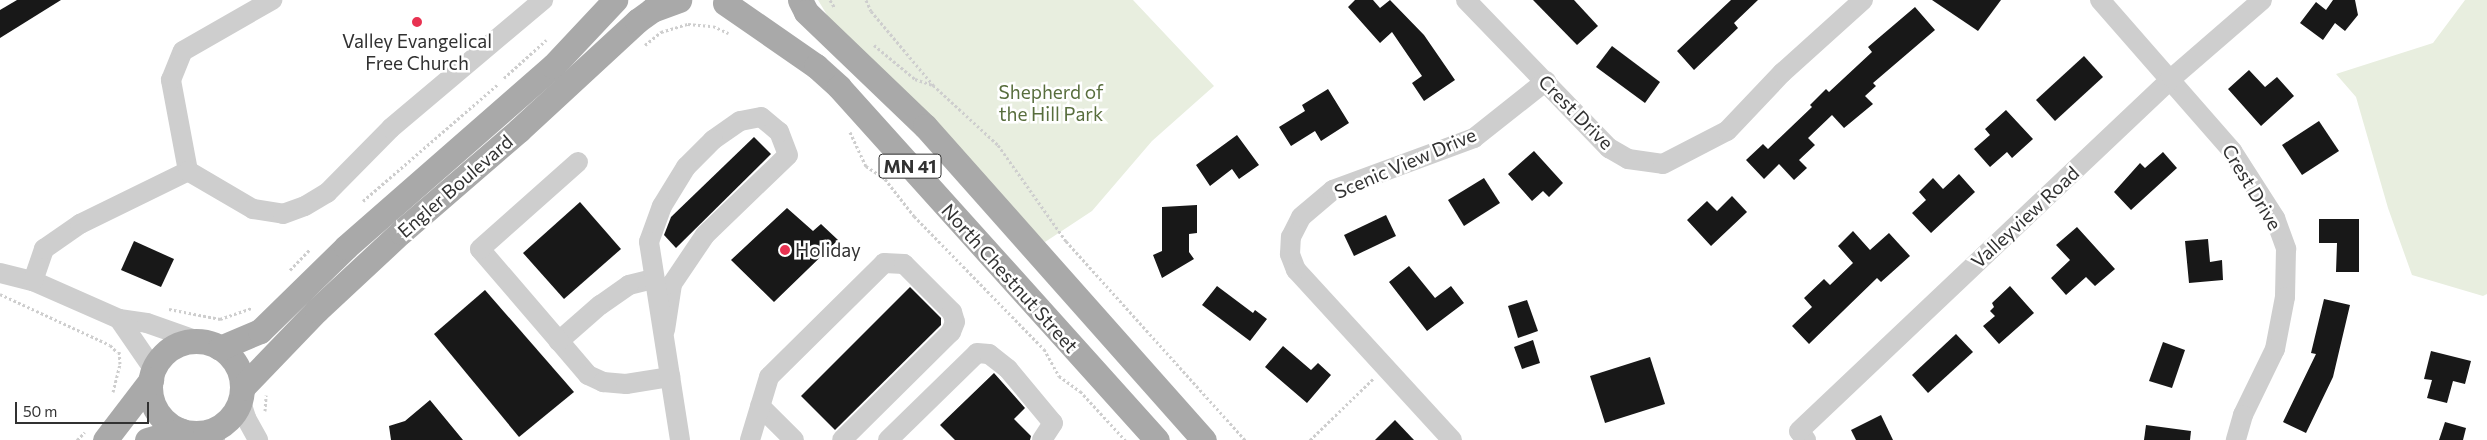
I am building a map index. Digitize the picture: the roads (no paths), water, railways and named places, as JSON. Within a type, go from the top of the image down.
[{"type":"main road","name":"Engler Boulevard","points":[[209,344],[233,345],[260,331],[346,247],[553,66],[615,0]]},
{"type":"main road","name":"Engler Boulevard","points":[[241,394],[317,310],[401,232],[526,124],[637,21],[652,10],[679,0]]},
{"type":"main road","name":"North Chestnut Street","points":[[800,0],[806,12],[925,126],[1204,440]]},
{"type":"main road","name":"North Chestnut Street","points":[[725,1],[816,66],[840,87],[1157,440]]},
{"type":"main road","points":[[97,434],[152,375],[162,356],[175,346],[209,344],[236,365],[241,394],[228,419],[219,427],[199,434],[147,440]]},
{"type":"main road","points":[[152,375],[153,401],[157,411],[199,434]]},
{"type":"street","points":[[188,171],[171,80],[182,51],[272,0]]},
{"type":"street","name":"Crest Drive","points":[[1466,0],[1609,148],[1628,159],[1663,164],[1727,131],[1782,73],[1863,0]]},
{"type":"street","name":"Crest Drive","points":[[2100,0],[2172,78],[2232,151],[2275,218],[2286,249],[2285,297],[2275,349],[2243,415],[2236,440]]},
{"type":"street","name":"Valleyview Road","points":[[1806,440],[1799,431],[2172,78],[2262,0]]},
{"type":"street","points":[[33,281],[44,249],[80,224],[188,171],[195,172],[253,209],[283,214],[305,206],[327,193],[391,128],[541,1]]},
{"type":"street","name":"Scenic View Drive","points":[[1452,440],[1296,270],[1290,254],[1291,237],[1301,217],[1333,190],[1474,138],[1546,82]]},
{"type":"street","points":[[665,330],[672,284],[705,235],[788,155],[779,132],[761,117],[740,121],[713,140],[686,167],[662,206],[649,242],[653,279],[665,330],[680,440]]},
{"type":"street","points":[[578,162],[480,249],[588,375],[603,382],[626,384],[670,376]]},
{"type":"street","points":[[750,440],[769,377],[884,263],[904,264],[952,312],[955,322],[951,332],[842,440]]},
{"type":"street","points":[[0,273],[33,281],[119,319],[147,323],[209,344]]},
{"type":"street","points":[[560,342],[600,305],[629,285],[653,279]]},
{"type":"street","points":[[119,319],[135,339],[152,375]]},
{"type":"street","points":[[888,440],[977,353],[989,354],[1008,369],[1053,424],[1042,440]]},
{"type":"street","points":[[241,394],[246,418],[258,440]]},
{"type":"street","points":[[760,406],[794,440]]},
{"type":"place","name":"Valley Evangelical Free Church","points":[[417,22]]},
{"type":"place","name":"Holiday","points":[[785,250]]},
{"type":"park label","name":"Shepherd of the Hill Park","points":[[1051,103]]}]
